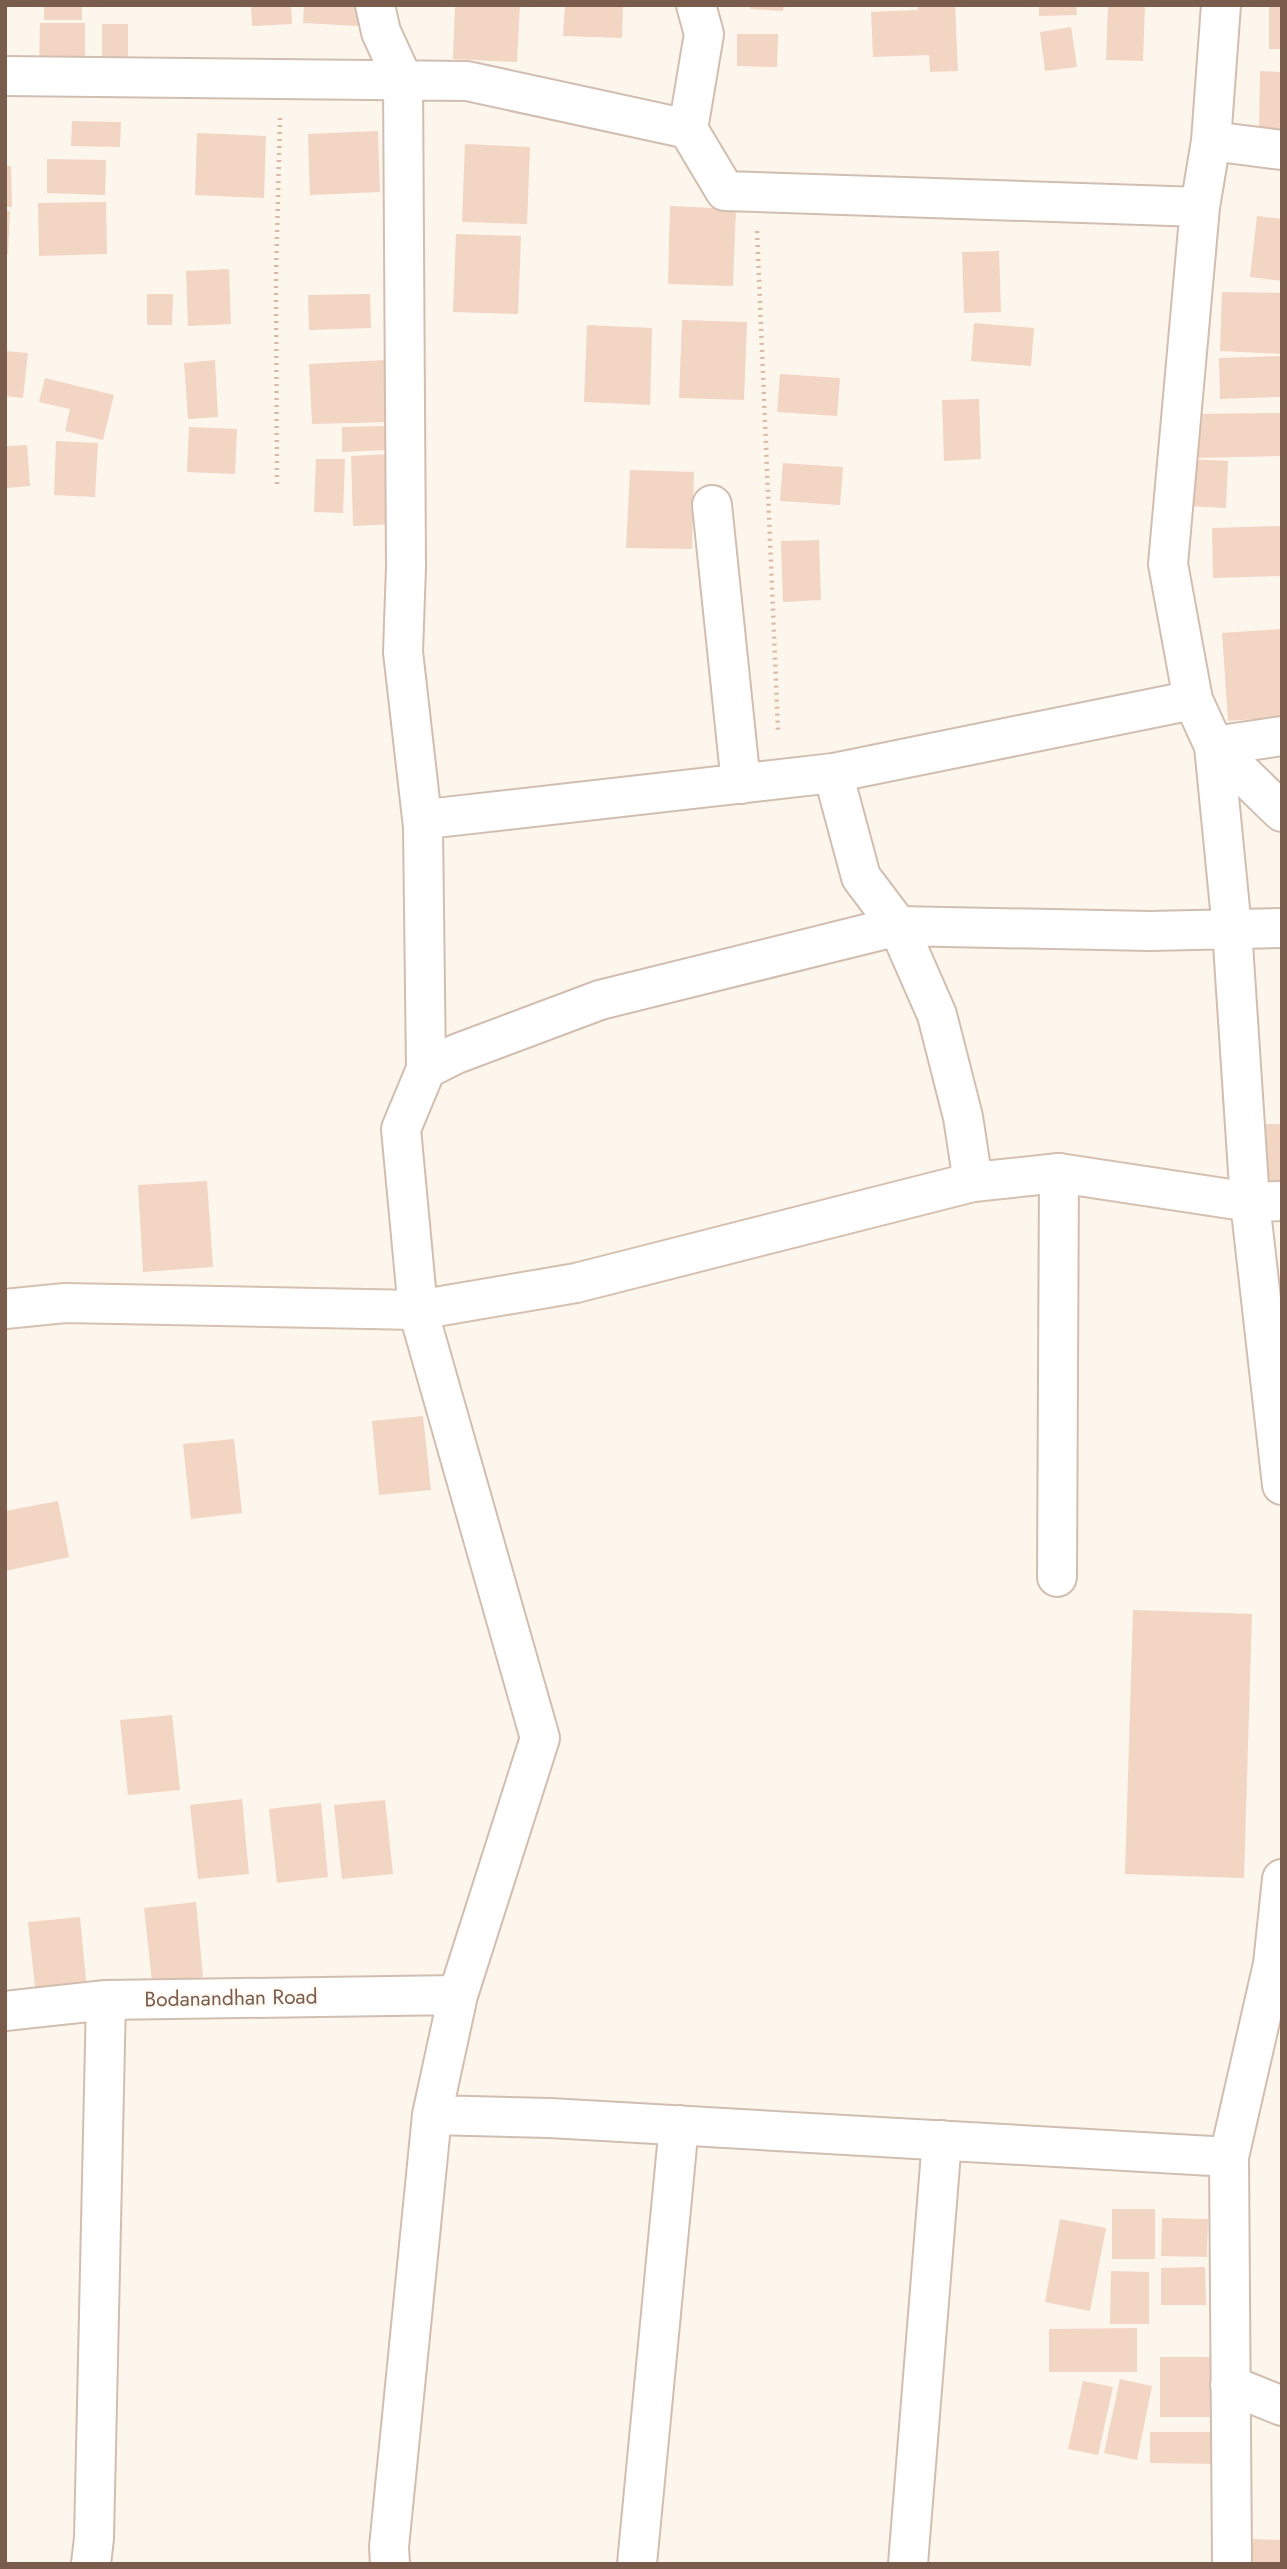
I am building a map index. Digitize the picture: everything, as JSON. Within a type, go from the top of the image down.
[{"type":"street","points":[[375,5],[381,33],[403,80],[406,553],[403,652],[423,827],[426,1069],[401,1129],[418,1310],[540,1738],[458,1995],[432,2115],[389,2547],[390,2564]]},
{"type":"street","points":[[696,5],[704,34],[688,129],[725,191],[1200,207]]},
{"type":"street","points":[[1221,5],[1211,141],[1200,207],[1168,564],[1193,700],[1214,746],[1232,929],[1266,1202],[1282,1485]]},
{"type":"street","points":[[5,76],[467,81],[688,129]]},
{"type":"street","points":[[1211,141],[1282,150]]},
{"type":"street","points":[[712,505],[741,783]]},
{"type":"street","points":[[423,827],[427,819],[833,773],[1193,700]]},
{"type":"street","points":[[1214,746],[1282,736]]},
{"type":"street","points":[[1214,746],[1282,812]]},
{"type":"street","points":[[833,773],[860,877],[898,926],[937,1015],[963,1117],[973,1182]]},
{"type":"street","points":[[426,1069],[456,1054],[600,1000],[898,926],[1150,931],[1282,928]]},
{"type":"street","points":[[5,1310],[65,1303],[418,1310],[576,1283],[973,1182],[1059,1173],[1266,1202]]},
{"type":"street","points":[[1057,1577],[1059,1173]]},
{"type":"street","points":[[1231,2564],[1229,2157],[1277,1964],[1282,1879]]},
{"type":"street","name":"Bodanandhan Road","points":[[5,2011],[106,2000],[458,1995]]},
{"type":"street","points":[[91,2564],[94,2538],[106,2000]]},
{"type":"street","points":[[432,2115],[550,2118],[1229,2157]]},
{"type":"street","points":[[637,2564],[679,2125]]},
{"type":"street","points":[[908,2564],[942,2140]]},
{"type":"street","points":[[1230,2385],[1282,2406]]},
{"type":"path","points":[[277,484],[275,277],[279,212],[280,78]]},
{"type":"path","points":[[755,192],[778,736]]},
{"type":"building","points":[[44,5],[82,5],[82,20],[44,20]]},
{"type":"building","points":[[251,5],[291,5],[292,24],[252,26]]},
{"type":"building","points":[[304,5],[359,5],[359,26],[303,23]]},
{"type":"building","points":[[455,5],[520,5],[517,62],[453,59]]},
{"type":"building","points":[[565,5],[623,5],[622,38],[563,36]]},
{"type":"building","points":[[750,5],[784,5],[783,11],[750,9]]},
{"type":"building","points":[[918,5],[955,5],[958,71],[930,72],[929,55],[873,57],[871,12],[918,10]]},
{"type":"building","points":[[1039,5],[1076,5],[1077,15],[1039,16]]},
{"type":"building","points":[[1108,5],[1145,5],[1143,61],[1106,60]]},
{"type":"building","points":[[1269,5],[1282,5],[1282,49],[1269,49]]},
{"type":"building","points":[[40,23],[85,23],[85,69],[39,68]]},
{"type":"building","points":[[102,24],[128,24],[128,59],[102,59]]},
{"type":"building","points":[[1071,27],[1077,67],[1045,71],[1040,32]]},
{"type":"building","points":[[737,34],[778,34],[777,67],[737,66]]},
{"type":"building","points":[[1260,71],[1282,72],[1282,134],[1259,133]]},
{"type":"building","points":[[72,121],[121,122],[120,147],[71,146]]},
{"type":"building","points":[[378,131],[380,192],[310,195],[308,134]]},
{"type":"building","points":[[197,133],[266,136],[264,198],[195,195]]},
{"type":"building","points":[[465,144],[530,147],[527,224],[462,222]]},
{"type":"building","points":[[47,159],[106,160],[105,195],[47,193]]},
{"type":"building","points":[[5,166],[11,166],[12,207],[5,207]]},
{"type":"building","points":[[106,202],[107,254],[39,256],[38,203]]},
{"type":"building","points":[[670,206],[736,209],[733,286],[668,284]]},
{"type":"building","points":[[5,211],[10,211],[8,254],[5,254]]},
{"type":"building","points":[[1257,216],[1282,219],[1282,281],[1250,277]]},
{"type":"building","points":[[456,234],[521,236],[518,314],[453,312]]},
{"type":"building","points":[[999,251],[1001,312],[964,313],[962,252]]},
{"type":"building","points":[[229,269],[231,324],[188,326],[186,271]]},
{"type":"building","points":[[1222,292],[1282,293],[1282,354],[1220,351]]},
{"type":"building","points":[[147,294],[173,294],[172,325],[147,325]]},
{"type":"building","points":[[370,294],[371,328],[309,330],[308,295]]},
{"type":"building","points":[[682,320],[747,322],[744,400],[679,398]]},
{"type":"building","points":[[974,323],[1034,328],[1031,366],[971,361]]},
{"type":"building","points":[[587,325],[652,328],[650,405],[584,402]]},
{"type":"building","points":[[5,351],[28,353],[23,398],[5,396]]},
{"type":"building","points":[[1280,356],[1281,397],[1220,399],[1219,358]]},
{"type":"building","points":[[215,360],[218,417],[188,419],[184,363]]},
{"type":"building","points":[[387,360],[389,422],[312,424],[309,364]]},
{"type":"building","points":[[780,374],[840,378],[837,416],[777,412]]},
{"type":"building","points":[[45,378],[114,395],[103,440],[65,431],[70,409],[39,402]]},
{"type":"building","points":[[979,399],[981,459],[944,461],[942,400]]},
{"type":"building","points":[[1281,413],[1282,456],[1195,458],[1194,414]]},
{"type":"building","points":[[386,426],[387,450],[342,452],[342,427]]},
{"type":"building","points":[[189,427],[237,429],[235,474],[187,472]]},
{"type":"building","points":[[56,441],[98,443],[95,497],[54,495]]},
{"type":"building","points":[[27,445],[30,486],[5,488],[5,446]]},
{"type":"building","points":[[392,454],[394,524],[353,526],[351,456]]},
{"type":"building","points":[[316,459],[345,459],[343,513],[314,512]]},
{"type":"building","points":[[1189,459],[1228,461],[1226,508],[1187,506]]},
{"type":"building","points":[[783,463],[843,467],[840,505],[780,501]]},
{"type":"building","points":[[630,470],[694,472],[692,549],[626,548]]},
{"type":"building","points":[[1282,526],[1282,576],[1213,578],[1212,528]]},
{"type":"building","points":[[819,540],[821,600],[783,602],[781,541]]},
{"type":"building","points":[[1281,629],[1282,717],[1228,721],[1222,633]]},
{"type":"building","points":[[1266,1124],[1282,1124],[1282,1184],[1265,1184]]},
{"type":"building","points":[[207,1181],[213,1267],[143,1272],[138,1185]]},
{"type":"building","points":[[423,1416],[431,1490],[379,1495],[372,1421]]},
{"type":"building","points":[[234,1439],[242,1513],[191,1519],[183,1444]]},
{"type":"building","points":[[58,1501],[69,1557],[5,1571],[5,1511]]},
{"type":"building","points":[[1133,1610],[1252,1614],[1244,1878],[1125,1874]]},
{"type":"building","points":[[172,1715],[180,1790],[128,1795],[120,1720]]},
{"type":"building","points":[[242,1799],[249,1874],[198,1879],[190,1805]]},
{"type":"building","points":[[385,1800],[393,1874],[342,1879],[334,1805]]},
{"type":"building","points":[[321,1803],[328,1877],[277,1883],[269,1809]]},
{"type":"building","points":[[196,1902],[203,1977],[152,1982],[144,1908]]},
{"type":"building","points":[[80,1917],[87,1991],[36,1996],[28,1922]]},
{"type":"building","points":[[1112,2209],[1155,2209],[1155,2259],[1112,2259]]},
{"type":"building","points":[[1162,2218],[1208,2219],[1207,2257],[1161,2256]]},
{"type":"building","points":[[1060,2219],[1106,2228],[1090,2311],[1045,2302]]},
{"type":"building","points":[[1205,2267],[1206,2305],[1161,2305],[1161,2268]]},
{"type":"building","points":[[1111,2271],[1149,2272],[1149,2324],[1110,2324]]},
{"type":"building","points":[[1137,2328],[1137,2372],[1049,2372],[1049,2329]]},
{"type":"building","points":[[1160,2357],[1214,2357],[1215,2417],[1160,2417]]},
{"type":"building","points":[[1120,2379],[1152,2386],[1137,2460],[1104,2453]]},
{"type":"building","points":[[1083,2381],[1113,2387],[1098,2455],[1068,2449]]},
{"type":"building","points":[[1150,2432],[1215,2432],[1214,2464],[1150,2463]]},
{"type":"building","points":[[1253,2539],[1282,2540],[1282,2564],[1252,2564]]}]
